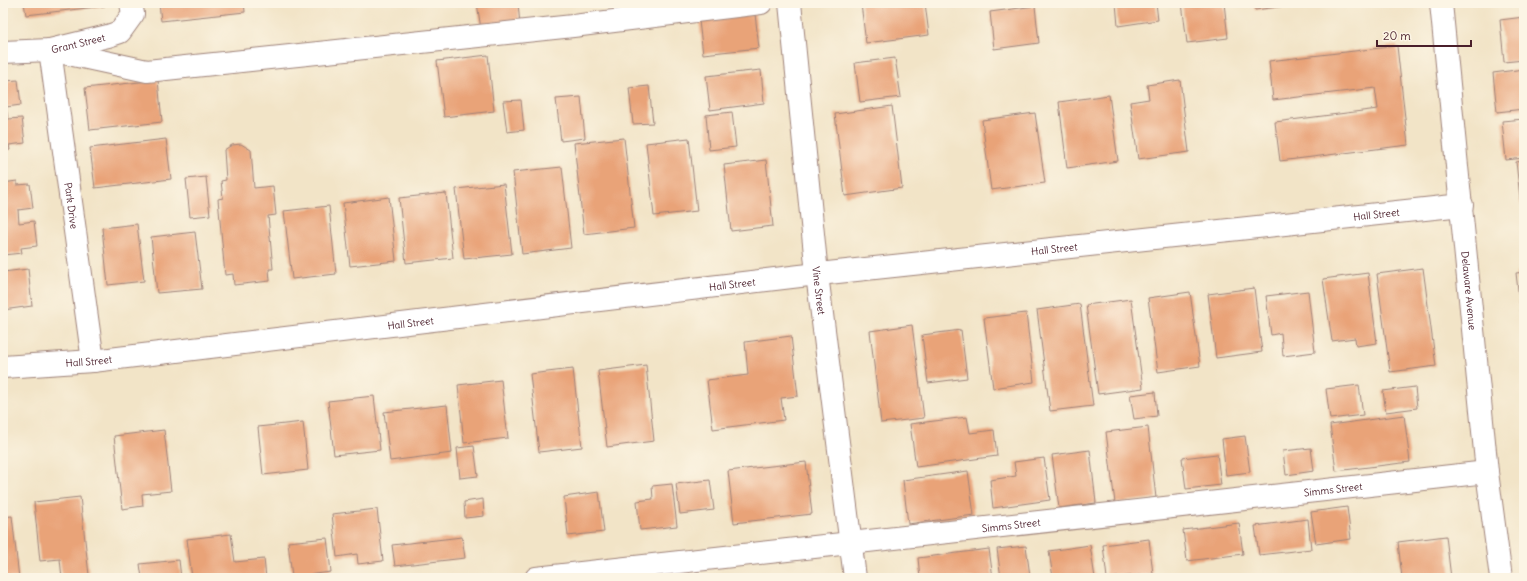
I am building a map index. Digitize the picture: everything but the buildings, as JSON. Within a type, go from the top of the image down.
[{"type":"street","name":"Grant Street","points":[[3,52],[50,50],[120,32],[133,14],[132,3]]},
{"type":"street","points":[[50,50],[147,71],[573,26],[761,3]]},
{"type":"street","name":"Vine Street","points":[[790,3],[817,274],[855,578]]},
{"type":"street","name":"Delaware Avenue","points":[[1441,3],[1487,472],[1501,578]]},
{"type":"street","name":"Park Drive","points":[[50,50],[93,361]]},
{"type":"street","name":"Hall Street","points":[[3,367],[93,361],[817,274],[1462,205]]},
{"type":"street","name":"Simms Street","points":[[536,578],[645,572],[851,542],[1487,472]]}]
